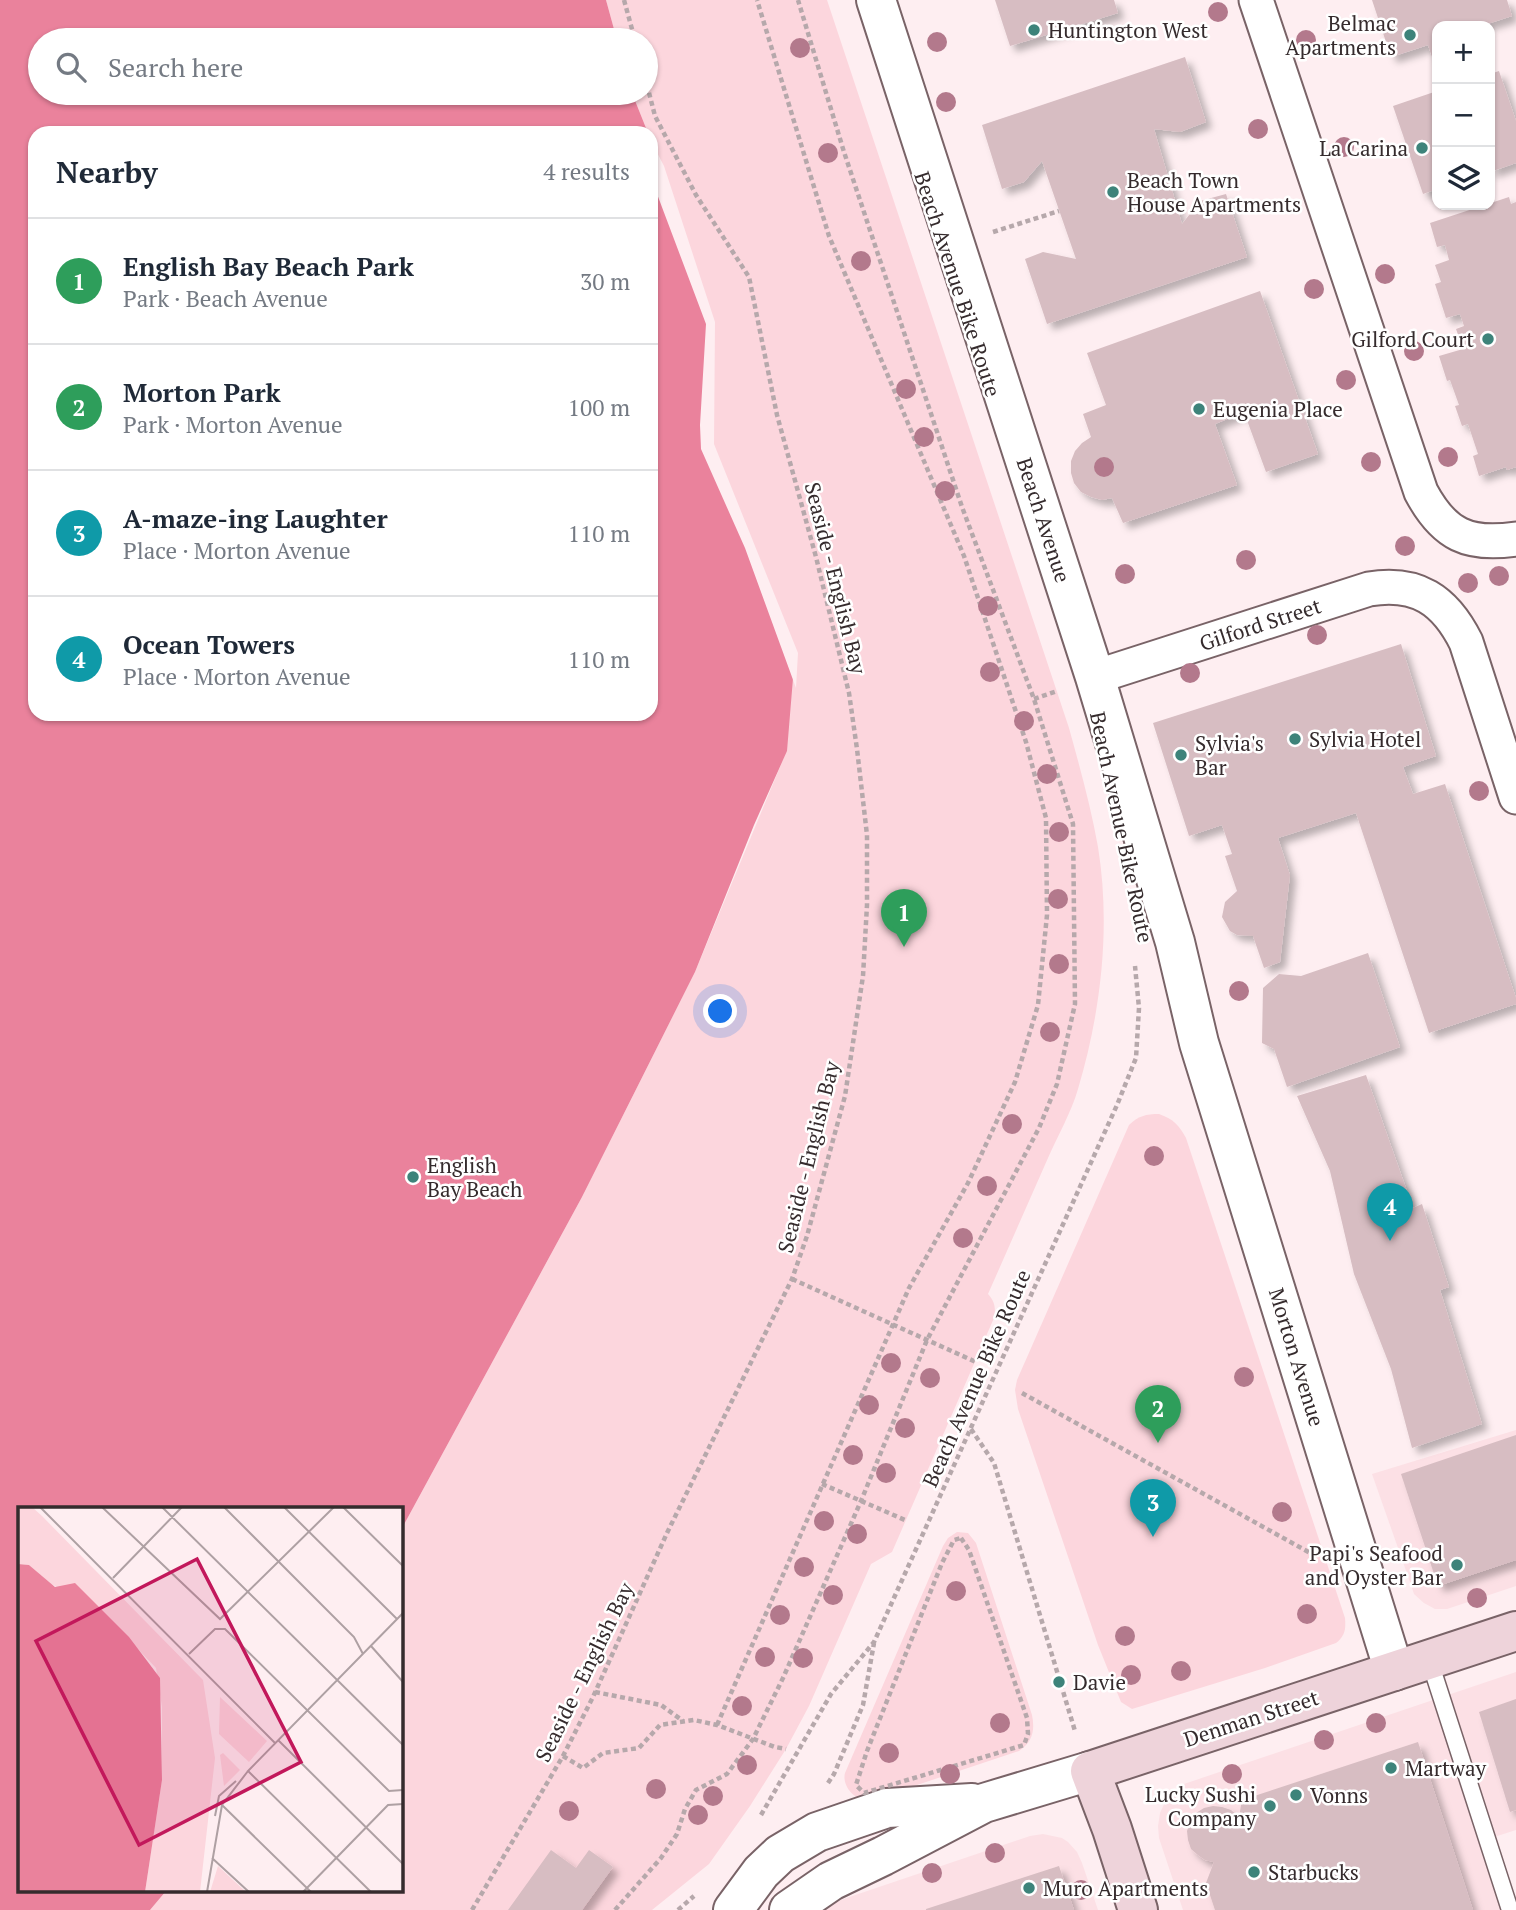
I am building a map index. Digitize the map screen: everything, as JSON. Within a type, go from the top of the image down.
[{"type":"main road","name":"Denman Street","points":[[1090,1772],[1516,1631]]},
{"type":"main road","points":[[1090,1772],[1138,1910]]},
{"type":"street","name":"Beach Avenue","points":[[876,0],[1095,677],[1175,942],[1199,1043]]},
{"type":"street","points":[[1256,0],[1421,492],[1437,517],[1458,534],[1471,540],[1516,539]]},
{"type":"street","name":"Gilford Street","points":[[1095,677],[1369,589],[1401,586],[1426,596],[1447,610],[1459,627],[1516,797]]},
{"type":"street","name":"Morton Avenue","points":[[1199,1043],[1412,1665]]},
{"type":"street","name":"Denman Street","points":[[789,1910],[831,1881],[984,1803],[1090,1772]]},
{"type":"street","name":"Denman Street","points":[[733,1910],[761,1872],[780,1854],[817,1832],[887,1808],[984,1803]]},
{"type":"lane","points":[[1412,1665],[1510,1910]]},
{"type":"path","points":[[624,0],[632,28]]},
{"type":"path","points":[[717,1725],[909,1287],[968,1183],[1015,1082],[1038,1004],[1047,915],[1046,818],[1026,742],[964,556],[829,236],[757,0]]},
{"type":"path","points":[[615,1910],[662,1858],[677,1834],[685,1809],[696,1790],[727,1774],[753,1739],[783,1678],[861,1501],[927,1340],[1040,1129],[1057,1084],[1075,1004],[1073,824],[1034,699],[962,507],[844,152],[798,0]]},
{"type":"path","name":"Seaside - English Bay","points":[[472,1910],[563,1756],[667,1534],[792,1279],[807,1236],[845,1096],[863,976],[867,835],[849,693],[816,557],[777,415],[749,278],[695,195],[655,116],[652,105]]},
{"type":"path","points":[[992,233],[1059,211]]},
{"type":"path","name":"Beach Avenue Bike Route","points":[[827,1785],[863,1706],[874,1642],[1136,1058],[1139,1008],[1134,955]]},
{"type":"path","points":[[792,1279],[976,1362]]},
{"type":"path","points":[[1022,1393],[1319,1558]]},
{"type":"path","points":[[971,1429],[994,1463],[1070,1720],[1090,1772]]},
{"type":"path","points":[[822,1485],[905,1520]]},
{"type":"path","points":[[961,1538],[969,1550],[1027,1718],[1028,1734],[1024,1745],[864,1793],[856,1785],[867,1751],[942,1563],[954,1540],[961,1538]]},
{"type":"path","name":"Beach Avenue Bike Route","points":[[757,1821],[831,1694],[874,1642]]},
{"type":"path","points":[[595,1692],[661,1705],[684,1721]]},
{"type":"path","points":[[563,1756],[583,1768],[603,1753],[639,1748],[660,1725],[694,1720],[717,1725],[786,1749]]},
{"type":"shaded area","name":"English Bay Beach","points":[[0,0],[606,0],[614,28],[28,28],[28,105],[637,105],[645,126],[28,126],[28,721],[658,721],[658,162],[711,322],[710,445],[795,654],[787,751],[695,972],[582,1197],[402,1528],[402,1507],[18,1507],[18,1892],[165,1892],[150,1910],[0,1910]]},
{"type":"shaded area","points":[[606,0],[827,0],[1069,728],[1089,802],[1098,847],[1104,908],[1102,969],[1086,1060],[1072,1107],[988,1294],[994,1305],[994,1318],[892,1552],[871,1564],[809,1706],[786,1749],[709,1864],[652,1910],[150,1910],[165,1892],[402,1892],[402,1528],[582,1197],[695,972],[787,750],[710,445],[658,165],[658,126],[645,126],[637,105],[658,105],[658,28],[614,28]]},
{"type":"shaded area","points":[[1159,1114],[1175,1123],[1186,1138],[1345,1618],[1345,1626],[1343,1635],[1336,1643],[1132,1709],[1121,1702],[1098,1645],[1018,1409],[1015,1390],[1017,1380],[1129,1125],[1142,1116]]},
{"type":"shaded area","points":[[1516,1430],[1516,1586],[1447,1609],[1435,1609],[1414,1594],[1372,1474]]},
{"type":"shaded area","points":[[957,1532],[968,1533],[976,1543],[1032,1715],[1032,1735],[1019,1751],[875,1799],[859,1798],[846,1786],[845,1773],[943,1546],[948,1538]]},
{"type":"shaded area","points":[[1516,1672],[1516,1830],[1488,1839],[1510,1910],[1183,1910],[1159,1838],[1158,1826],[1166,1800],[1181,1785]]},
{"type":"shaded area","points":[[1043,1834],[1062,1838],[1077,1852],[1098,1910],[811,1910],[1030,1836]]},
{"type":"pier","points":[[658,154],[715,322],[714,444],[798,653],[796,688],[745,548],[701,449],[706,324],[658,197]]},
{"type":"building","name":"Huntington West","points":[[995,0],[1114,0],[1118,13],[1010,46]]},
{"type":"building","name":"Belmac Apartments","points":[[1372,0],[1507,0],[1512,16],[1495,21],[1432,21],[1432,57],[1428,45],[1391,57]]},
{"type":"building","name":"Beach Town House Apartments","points":[[1185,57],[1206,122],[1180,132],[1154,129],[1182,224],[1200,201],[1226,194],[1247,257],[1047,324],[1025,259],[1043,252],[1076,259],[1042,161],[1024,182],[1002,189],[982,125]]},
{"type":"building","points":[[1499,71],[1516,121],[1516,163],[1495,170],[1495,84],[1495,72]]},
{"type":"building","name":"La Carina","points":[[1432,93],[1432,191],[1423,194],[1393,106]]},
{"type":"building","name":"Gilford Court","points":[[1509,197],[1511,204],[1516,202],[1516,467],[1507,470],[1506,467],[1479,476],[1473,456],[1478,454],[1468,424],[1462,426],[1455,406],[1459,405],[1439,356],[1463,349],[1456,329],[1464,326],[1460,314],[1446,318],[1435,284],[1441,282],[1435,265],[1449,260],[1445,245],[1437,247],[1430,223],[1470,210],[1495,210],[1495,202]]},
{"type":"building","name":"Eugenia Place","points":[[1260,291],[1318,454],[1266,472],[1244,412],[1215,424],[1237,485],[1123,523],[1112,498],[1102,500],[1081,492],[1071,473],[1071,461],[1075,451],[1091,437],[1083,414],[1106,405],[1087,353]]},
{"type":"building","points":[[1401,644],[1436,756],[1403,767],[1413,794],[1445,784],[1516,998],[1516,1004],[1429,1033],[1356,813],[1278,838],[1290,875],[1280,962],[1264,968],[1253,936],[1237,935],[1230,931],[1222,917],[1225,902],[1237,891],[1225,856],[1232,854],[1222,825],[1189,836],[1153,723]]},
{"type":"building","points":[[1368,953],[1400,1047],[1287,1087],[1274,1049],[1262,1043],[1263,988],[1279,974],[1301,976]]},
{"type":"building","points":[[1366,1075],[1413,1208],[1422,1204],[1449,1287],[1440,1290],[1482,1424],[1412,1448],[1391,1369],[1354,1274],[1330,1171],[1297,1096]]},
{"type":"building","points":[[1516,1435],[1516,1560],[1438,1586],[1401,1474]]},
{"type":"building","points":[[1516,1699],[1516,1810],[1510,1812],[1479,1712]]},
{"type":"building","points":[[1418,1742],[1473,1910],[1215,1910],[1206,1883],[1214,1862],[1198,1855],[1191,1849],[1188,1840],[1187,1831],[1196,1813],[1213,1806],[1231,1810],[1239,1817],[1242,1800]]},
{"type":"building","points":[[551,1850],[576,1868],[589,1850],[613,1867],[582,1910],[508,1910]]},
{"type":"building","name":"Muro Apartments","points":[[1059,1866],[1074,1910],[926,1910],[926,1909]]},
{"type":"place","name":"Huntington West","points":[[1034,30]]},
{"type":"place","name":"Belmac Apartments","points":[[1410,35]]},
{"type":"place","name":"La Carina","points":[[1422,148]]},
{"type":"place","name":"Beach Town House Apartments","points":[[1113,192]]},
{"type":"place","name":"Gilford Court","points":[[1488,339]]},
{"type":"place","name":"Eugenia Place","points":[[1199,409]]},
{"type":"place","name":"Sylvia Hotel","points":[[1295,739]]},
{"type":"place","name":"Sylvia's Bar","points":[[1181,755]]},
{"type":"place","name":"English Bay Beach Park","points":[[904,947]]},
{"type":"place","name":"English Bay Beach","points":[[413,1177]]},
{"type":"place","name":"Ocean Towers","points":[[1390,1241]]},
{"type":"place","name":"Morton Park","points":[[1158,1443]]},
{"type":"place","name":"A-maze-ing Laughter","points":[[1153,1537]]},
{"type":"place","name":"Papi's Seafood and Oyster Bar","points":[[1457,1565]]},
{"type":"place","name":"Davie","points":[[1059,1682]]},
{"type":"place","name":"Martway","points":[[1391,1768]]},
{"type":"place","name":"Vonns","points":[[1296,1795]]},
{"type":"place","name":"Lucky Sushi Company","points":[[1270,1806]]},
{"type":"place","name":"Starbucks","points":[[1254,1872]]},
{"type":"place","name":"Muro Apartments","points":[[1029,1888]]}]
